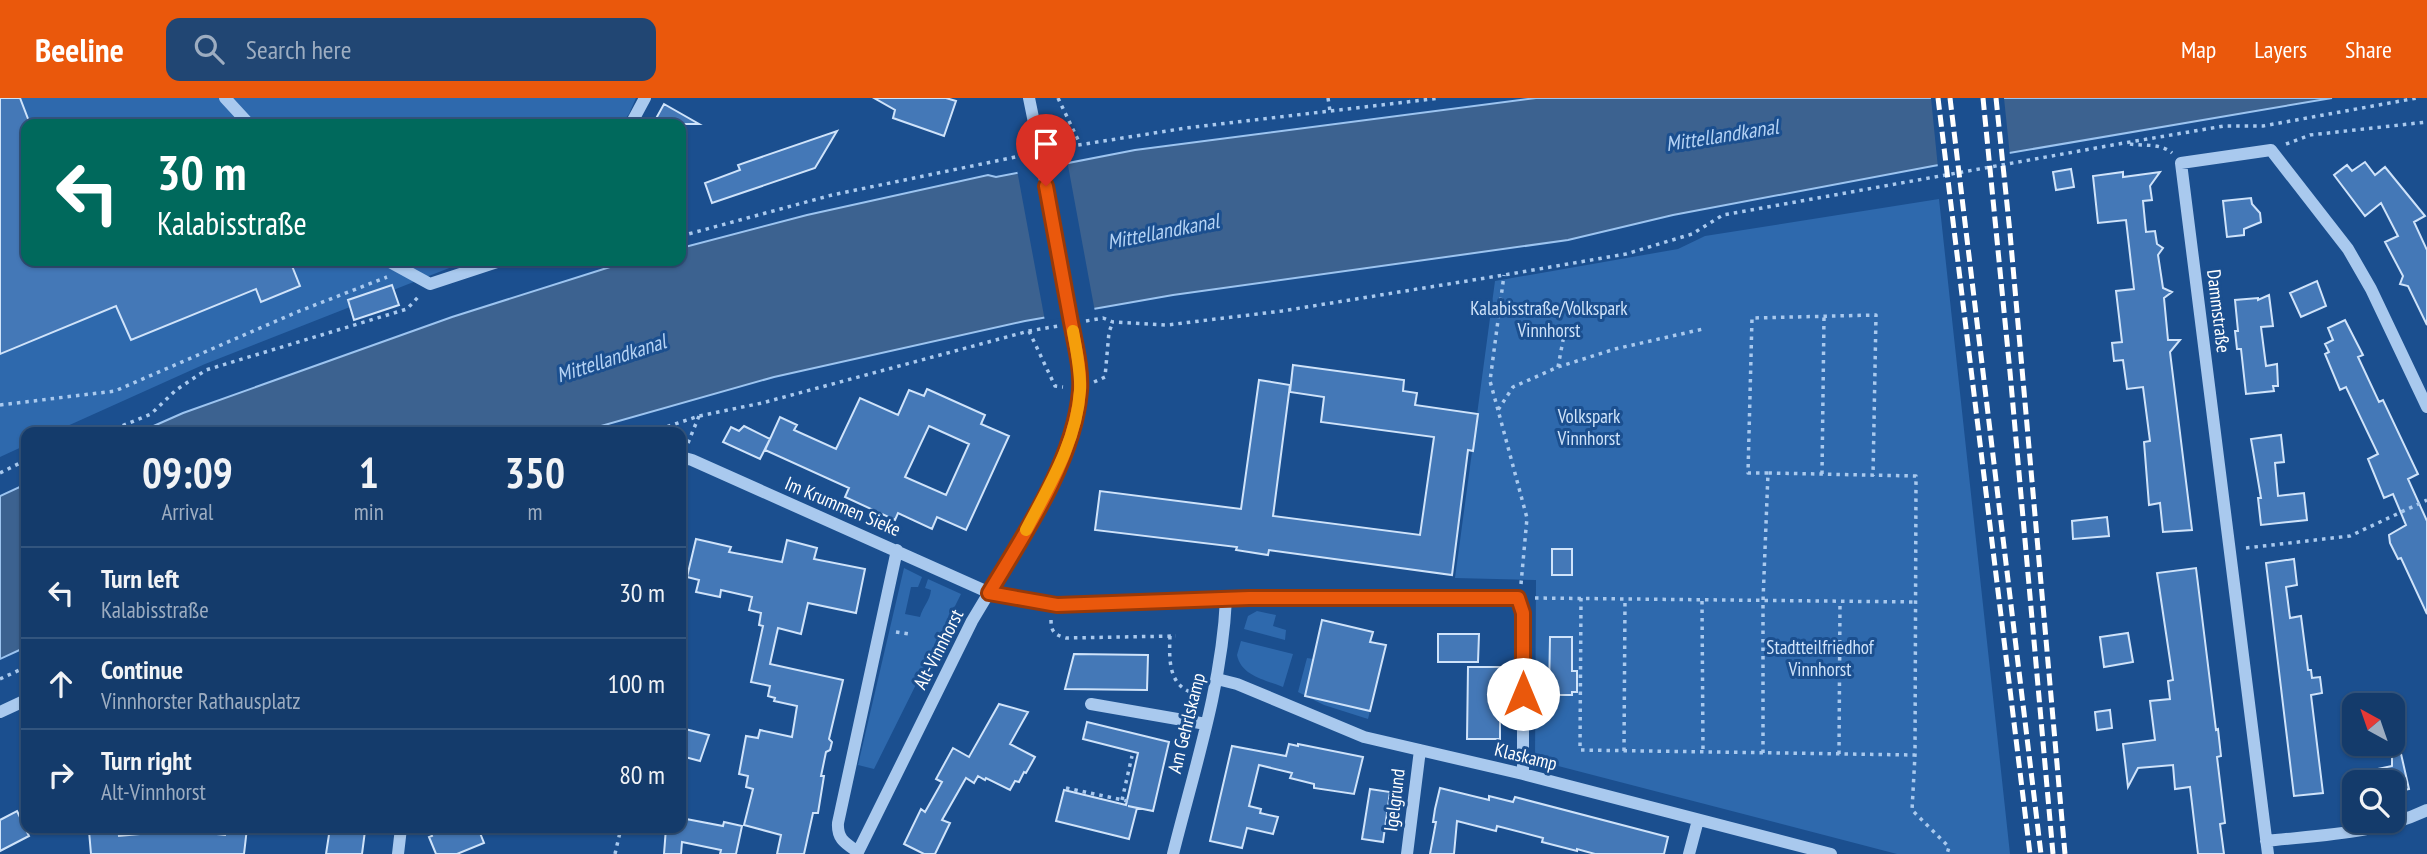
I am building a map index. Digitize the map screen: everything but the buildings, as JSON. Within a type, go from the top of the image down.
[{"type":"street","points":[[225,98],[245,119]]},
{"type":"street","points":[[634,119],[645,98]]},
{"type":"street","name":"Alt-Vinnhorst","points":[[897,550],[838,823],[837,834],[857,853],[972,621],[1051,483],[1075,422],[1080,388],[1073,327],[1029,98]]},
{"type":"street","points":[[2181,163],[2271,150],[2348,249],[2371,289],[2427,407]]},
{"type":"street","name":"Dammstraße","points":[[2181,163],[2267,848]]},
{"type":"street","points":[[397,266],[430,284],[484,266]]},
{"type":"street","name":"Im Krummen Sieke","points":[[686,459],[897,550],[989,593],[1051,604],[1226,599],[1518,598]]},
{"type":"street","points":[[1518,598],[1523,613],[1522,774]]},
{"type":"street","name":"Am Gehrlskamp","points":[[1173,854],[1217,679],[1225,628],[1226,599]]},
{"type":"street","name":"Klaskamp","points":[[1217,679],[1237,684],[1353,733],[1831,854]]},
{"type":"street","points":[[0,712],[21,702]]},
{"type":"street","points":[[1091,704],[1206,724]]},
{"type":"street","name":"Igelgrund","points":[[1407,854],[1420,750]]},
{"type":"street","points":[[2267,848],[2374,829],[2427,810]]},
{"type":"street","points":[[1689,854],[1698,820]]},
{"type":"street","points":[[398,854],[400,833]]},
{"type":"path","points":[[1058,98],[1080,144]]},
{"type":"path","points":[[1328,98],[1330,111]]},
{"type":"path","points":[[1041,152],[1186,128],[1440,98]]},
{"type":"path","points":[[665,427],[1029,331],[1073,327],[1103,318],[1113,322],[1167,325],[1282,311],[1504,275],[1626,254],[1692,234],[1724,215],[2124,143],[2224,127],[2263,126],[2417,98]]},
{"type":"path","points":[[2271,150],[2310,135],[2427,122]]},
{"type":"path","points":[[2124,143],[2169,149],[2181,163]]},
{"type":"path","points":[[686,235],[832,195],[1028,155]]},
{"type":"path","points":[[0,405],[115,391],[297,312],[405,270]]},
{"type":"path","points":[[1504,275],[1490,381],[1527,518],[1518,598],[1916,602]]},
{"type":"path","points":[[119,427],[151,414],[176,390],[206,370],[407,309],[430,284]]},
{"type":"path","points":[[1873,476],[1875,315],[1752,318],[1748,473],[1873,476],[1916,476],[1915,755],[1912,810],[1949,847],[1947,854]]},
{"type":"path","points":[[1822,474],[1824,316]]},
{"type":"path","points":[[1105,377],[1109,332],[1113,322]]},
{"type":"path","points":[[1498,410],[1513,387],[1558,367],[1615,349],[1703,329]]},
{"type":"path","points":[[1029,331],[1055,386]]},
{"type":"path","points":[[1558,367],[1564,335]]},
{"type":"path","points":[[686,446],[699,416]]},
{"type":"path","points":[[0,473],[21,462]]},
{"type":"path","points":[[1763,753],[1763,601],[1768,473]]},
{"type":"path","points":[[2230,550],[2350,536],[2427,500]]},
{"type":"path","points":[[1581,598],[1580,750],[1915,755]]},
{"type":"path","points":[[1624,751],[1625,600]]},
{"type":"path","points":[[1702,601],[1703,752]]},
{"type":"path","points":[[1839,754],[1840,601]]},
{"type":"path","points":[[1051,604],[1051,625],[1056,635],[1066,638],[1176,636]]},
{"type":"path","points":[[1170,636],[1169,656],[1178,684],[1185,691],[1213,696]]},
{"type":"path","points":[[0,679],[21,669]]},
{"type":"path","points":[[1122,800],[1132,756]]},
{"type":"path","points":[[1066,788],[1132,803]]},
{"type":"path","points":[[615,854],[620,833]]},
{"type":"green space","points":[[0,98],[636,98],[625,119],[21,119],[21,266],[454,266],[205,364],[65,427],[21,427],[21,447],[0,457]]},
{"type":"green space","name":"Stadtteilfriedhof Vinnhorst","points":[[1939,199],[2010,854],[1897,854],[1535,760],[1536,580],[1455,578],[1495,281],[1678,249],[1705,236]]},
{"type":"green space","points":[[904,568],[922,577],[918,587],[911,587],[905,614],[920,617],[931,590],[925,588],[928,579],[961,594],[874,769],[858,765]]},
{"type":"green space","points":[[1257,611],[1276,615],[1273,626],[1286,630],[1285,640],[1244,629],[1248,616]]},
{"type":"green space","points":[[1241,641],[1293,654],[1283,687],[1243,668],[1237,655]]},
{"type":"green space","points":[[1307,658],[1313,659],[1305,696],[1298,692]]},
{"type":"green space","points":[[1307,696],[1370,711],[1368,719],[1324,705]]},
{"type":"water","name":"Mittellandkanal","points":[[1536,98],[2332,98],[1933,166],[1673,215],[1568,240],[1173,295],[1025,321],[774,377],[598,427],[151,427],[183,413],[452,317],[610,267],[686,266],[686,247],[807,215],[988,175],[996,177],[1135,150]]},
{"type":"water","points":[[21,486],[21,649],[0,659],[0,496]]},
{"type":"pier","points":[[1931,98],[2004,98],[2010,156],[1938,168]]},
{"type":"pier","points":[[1067,160],[1095,312],[1045,321],[1017,170]]},
{"type":"railway","points":[[1938,98],[2030,854]]},
{"type":"railway","points":[[1950,98],[2041,854]]},
{"type":"railway","points":[[1983,98],[2053,854]]},
{"type":"railway","points":[[1996,98],[2065,854]]},
{"type":"slow traffic","points":[[1026,530],[1066,450],[1075,422],[1080,388],[1073,331]]},
{"type":"route","points":[[1046,186],[1080,388],[1075,422],[1066,450],[1012,556],[989,593],[1057,605],[1249,598],[1518,598],[1523,613],[1523,694]]},
{"type":"park label","name":"Kalabisstraße/Volkspark Vinnhorst","points":[[1549,319]]},
{"type":"park label","name":"Volkspark Vinnhorst","points":[[1589,427]]}]
